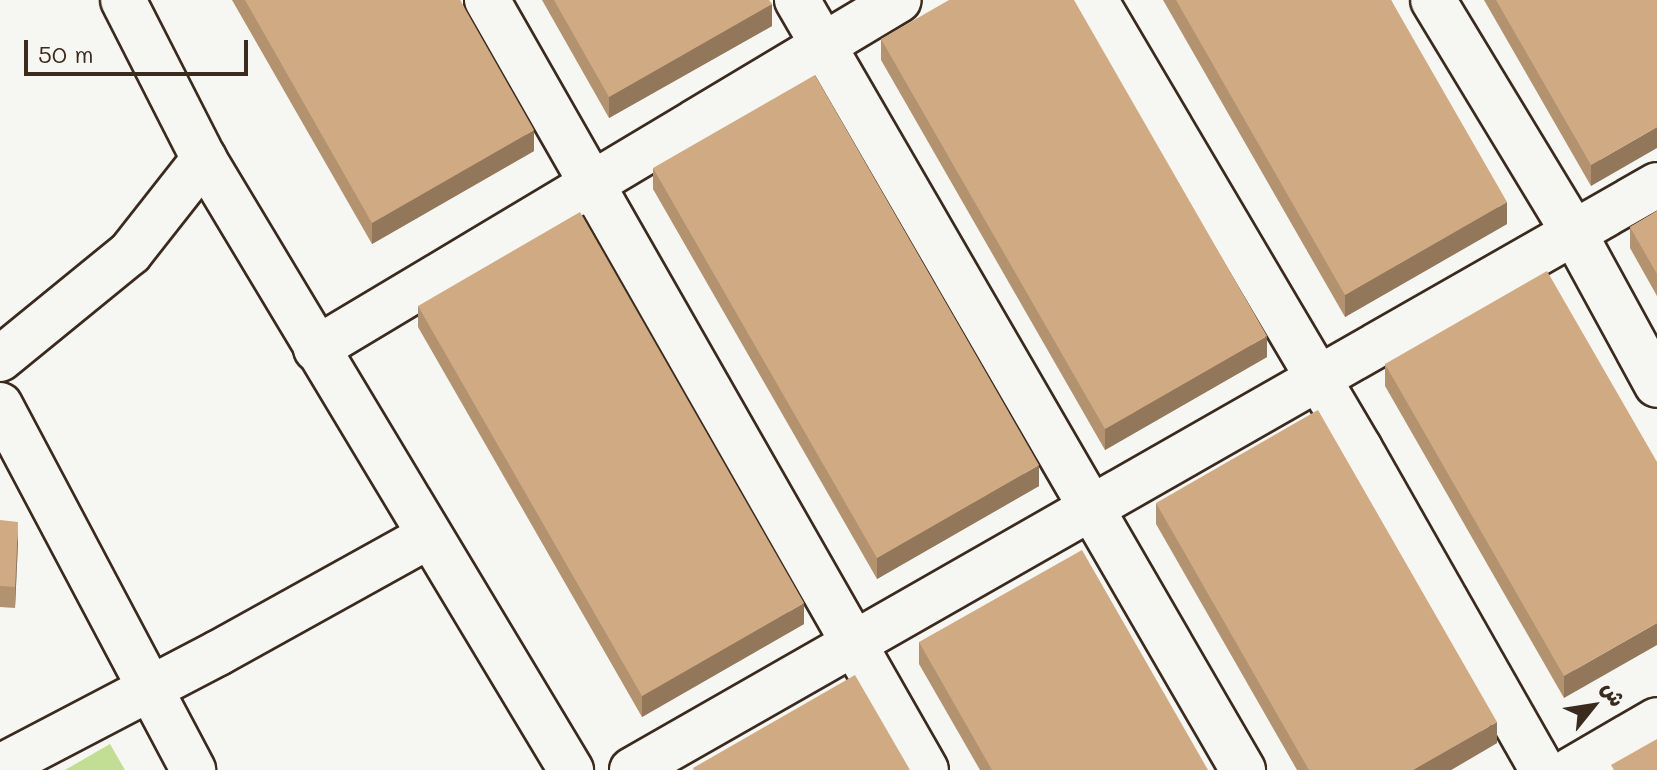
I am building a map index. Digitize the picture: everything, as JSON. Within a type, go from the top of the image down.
[{"type":"street","points":[[123,0],[204,159],[571,770]]},
{"type":"street","points":[[487,0],[926,770]]},
{"type":"street","points":[[797,0],[1243,770]]},
{"type":"street","points":[[316,349],[899,0]]},
{"type":"street","points":[[1095,0],[1542,770]]},
{"type":"street","points":[[1433,0],[1573,231],[1657,385]]},
{"type":"street","points":[[0,359],[130,253],[204,159]]},
{"type":"street","points":[[632,770],[1657,185]]},
{"type":"street","points":[[0,405],[193,770]]},
{"type":"street","points":[[0,767],[429,536]]},
{"type":"street","points":[[1571,770],[1657,720]]},
{"type":"green space","points":[[110,744],[125,770],[65,770]]},
{"type":"building","points":[[245,0],[460,0],[534,130],[372,223]]},
{"type":"building","points":[[554,0],[769,0],[772,4],[609,97]]},
{"type":"building","points":[[949,0],[1074,0],[1267,336],[1105,429],[881,39]]},
{"type":"building","points":[[1176,0],[1391,0],[1507,202],[1345,295]]},
{"type":"building","points":[[1496,0],[1657,0],[1657,127],[1591,165]]},
{"type":"building","points":[[815,75],[1039,465],[877,558],[653,168]]},
{"type":"building","points":[[1657,211],[1657,274],[1630,227]]},
{"type":"building","points":[[580,212],[804,603],[642,696],[418,306]]},
{"type":"building","points":[[1547,271],[1657,462],[1657,623],[1564,676],[1385,364]]},
{"type":"building","points":[[1318,410],[1497,722],[1413,770],[1309,770],[1156,503]]},
{"type":"building","points":[[0,520],[18,522],[15,587],[0,586]]},
{"type":"building","points":[[1082,550],[1208,770],[992,770],[919,642]]},
{"type":"building","points":[[855,675],[910,770],[694,770],[693,768]]},
{"type":"building","points":[[1657,739],[1657,770],[1614,770],[1611,765]]}]
